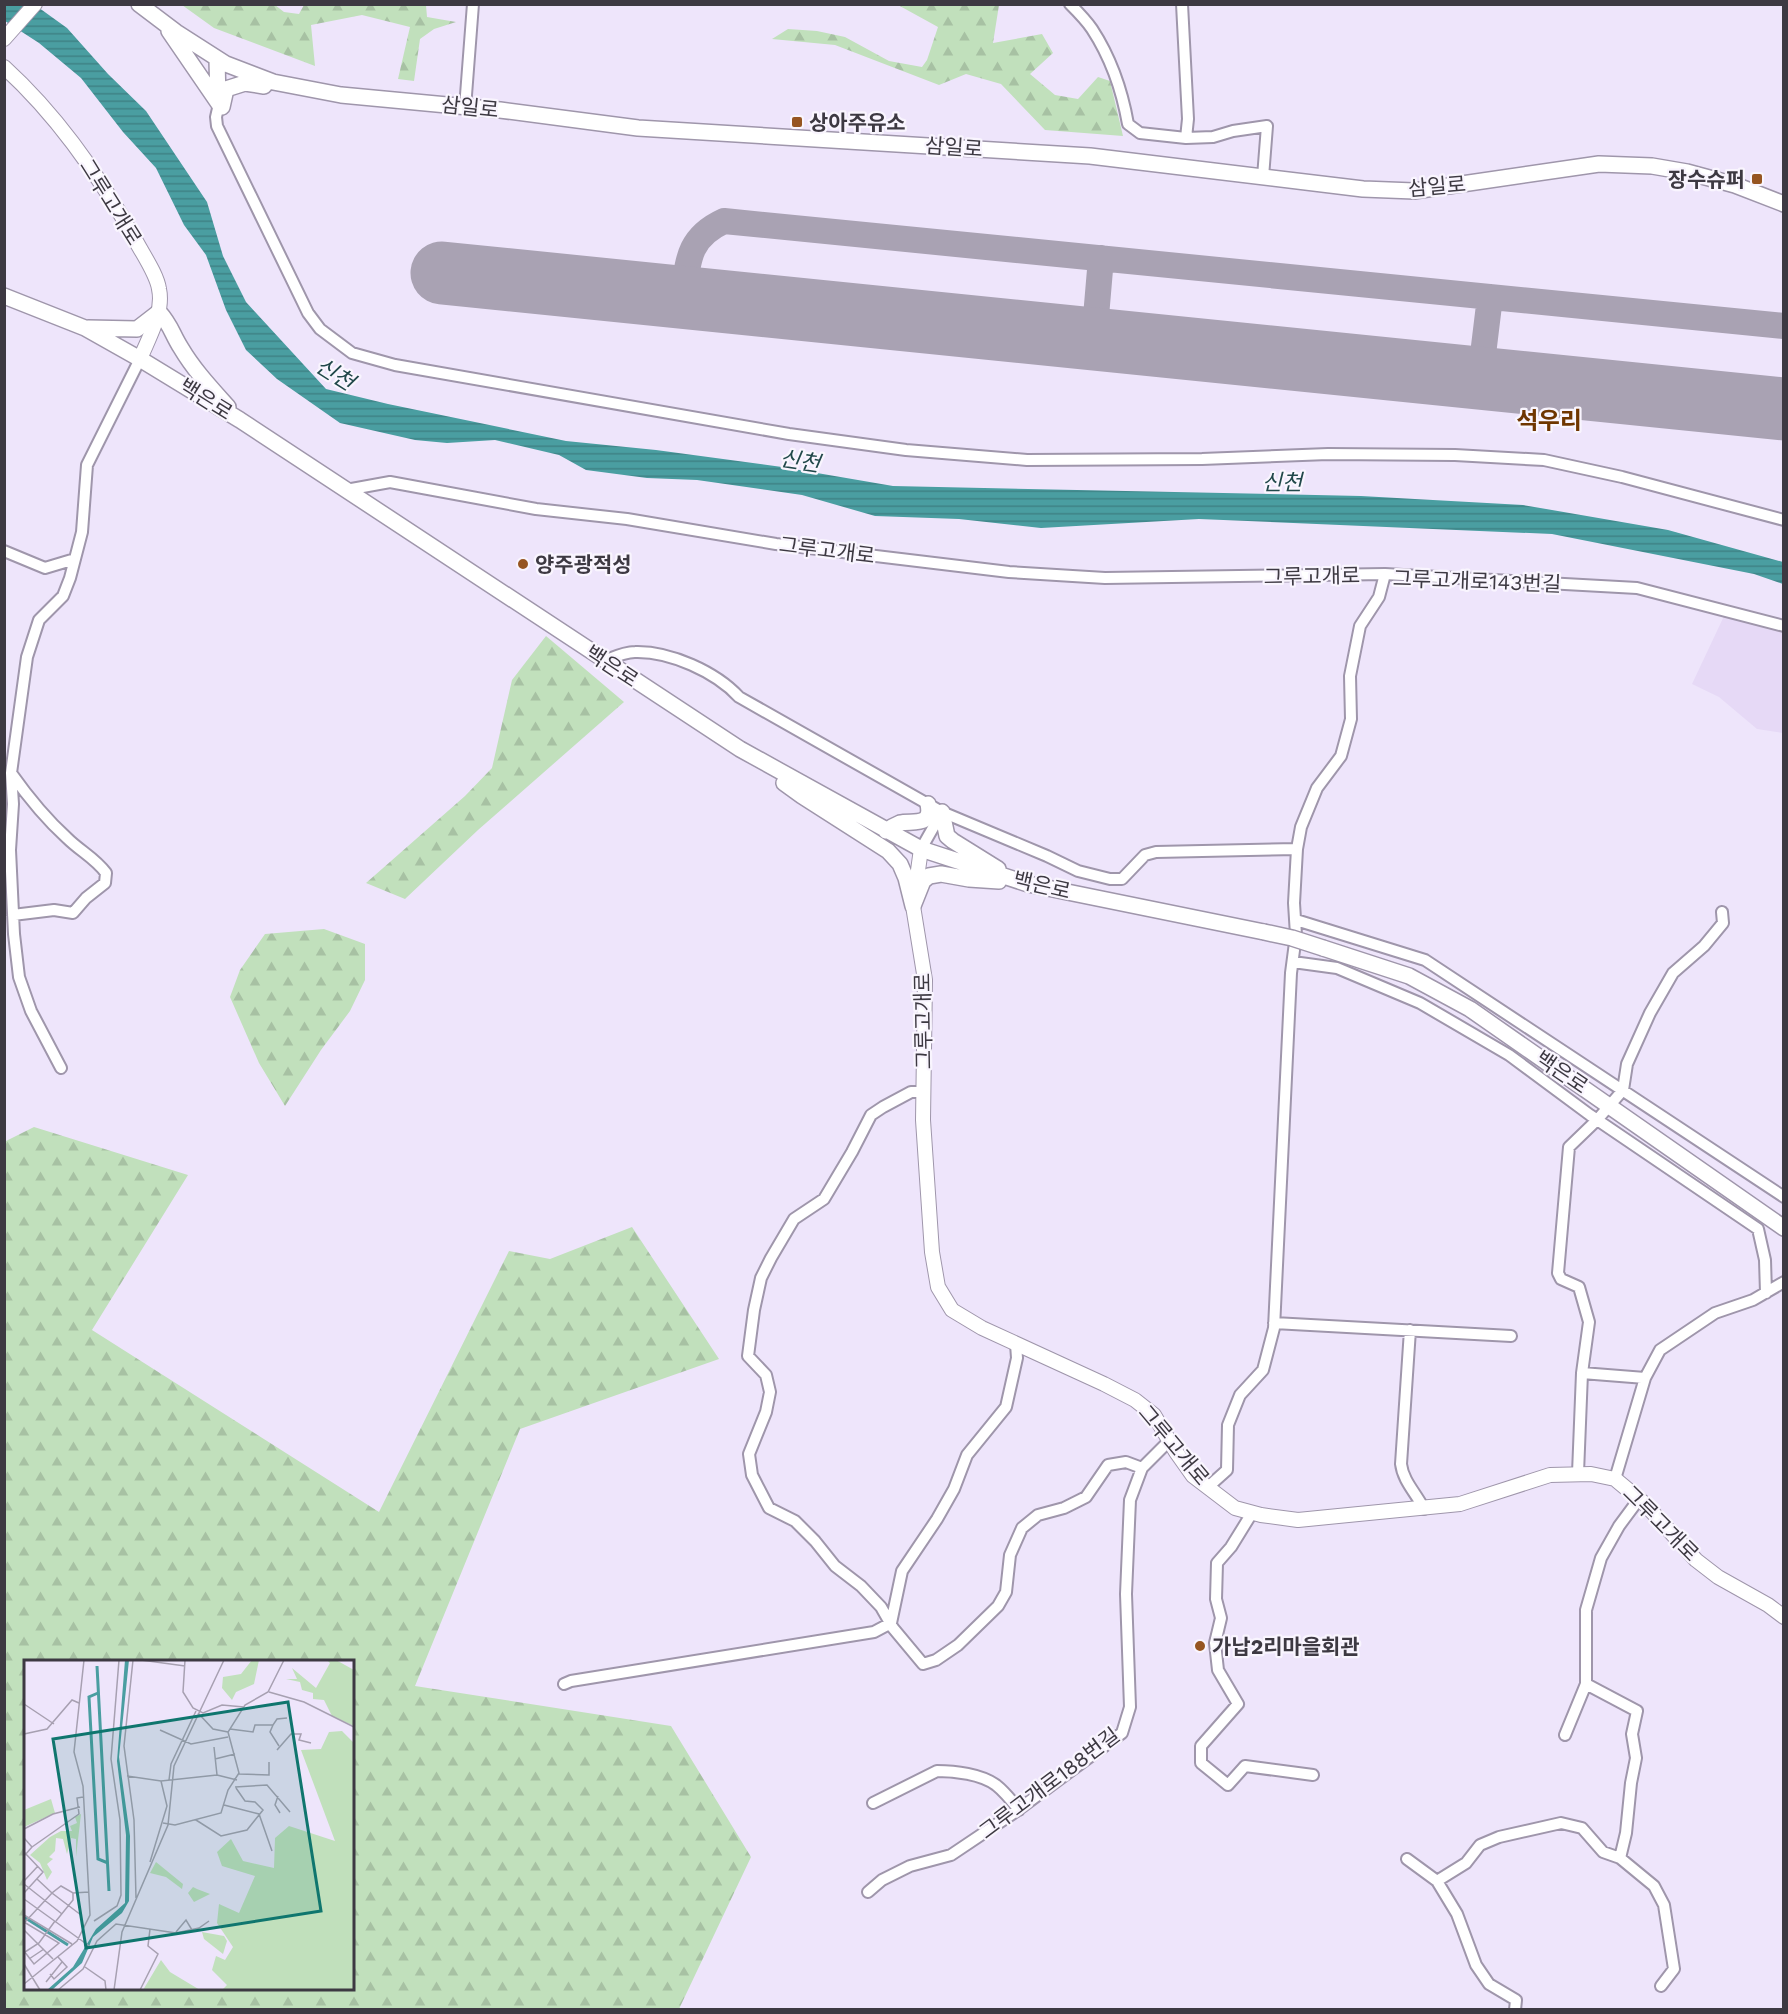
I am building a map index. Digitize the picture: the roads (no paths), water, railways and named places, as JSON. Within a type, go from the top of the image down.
[{"type":"main road","name":"삼일로","points":[[140,4],[164,23],[226,64],[273,82],[341,95],[431,103],[638,128],[1090,156],[1363,189],[1414,190],[1599,164],[1652,166],[1687,172],[1735,185],[1784,204]]},
{"type":"main road","points":[[164,23],[220,105]]},
{"type":"main road","points":[[217,59],[220,105]]},
{"type":"main road","points":[[220,105],[226,89],[245,83],[298,87]]},
{"type":"main road","name":"백은로","points":[[4,296],[85,328],[140,359],[240,420],[740,749],[886,831],[921,849],[1018,882],[1292,938],[1409,976],[1470,1009],[1784,1228]]},
{"type":"main road","points":[[85,328],[137,329],[159,312],[170,323],[179,345],[198,374],[240,420]]},
{"type":"main road","points":[[740,749],[802,796],[888,851],[900,864],[913,906]]},
{"type":"main road","points":[[886,831],[902,822],[911,824],[926,818],[929,810],[928,804]]},
{"type":"main road","points":[[942,812],[947,836],[1018,882]]},
{"type":"main road","points":[[913,906],[923,882],[929,876],[941,874],[969,879],[1018,882]]},
{"type":"street","points":[[4,39],[35,4]]},
{"type":"street","points":[[465,108],[473,4]]},
{"type":"street","points":[[1070,4],[1092,28],[1115,72],[1124,98],[1128,124],[1140,133],[1186,138],[1213,137],[1233,131],[1267,126],[1263,177]]},
{"type":"street","points":[[1182,4],[1188,119],[1186,138]]},
{"type":"street","name":"그루고개로","points":[[4,67],[46,108],[104,187],[148,262],[159,288],[159,312],[140,359]]},
{"type":"street","points":[[220,105],[216,117],[217,126],[308,313],[320,329],[352,353],[395,365],[789,434],[906,450],[1016,459],[1122,460],[1339,454],[1455,455],[1545,460],[1622,477],[1784,520]]},
{"type":"street","points":[[61,1068],[24,997],[18,977],[10,850],[13,804],[11,773],[27,657],[39,620],[63,596],[70,578],[82,532],[87,465],[140,359]]},
{"type":"street","name":"그루고개로","points":[[346,490],[390,482],[536,509],[627,519],[776,544],[1009,572],[1105,578],[1385,574]]},
{"type":"street","points":[[4,551],[45,568],[75,559]]},
{"type":"street","name":"그루고개로143번길","points":[[1208,1487],[1227,1470],[1228,1425],[1240,1395],[1263,1370],[1274,1323],[1296,935],[1294,903],[1297,849],[1301,827],[1317,788],[1341,756],[1351,719],[1350,676],[1360,626],[1378,597],[1385,574],[1637,588],[1784,626]]},
{"type":"street","points":[[604,661],[635,652],[659,654],[699,667],[730,687],[739,697],[942,812],[1078,871],[1110,879],[1122,879],[1145,855],[1156,852],[1297,849]]},
{"type":"street","points":[[11,773],[32,802],[68,840],[97,861],[106,873],[105,883],[86,898],[73,913],[54,910],[13,915]]},
{"type":"street","points":[[921,849],[942,812]]},
{"type":"street","name":"그루고개로","points":[[921,849],[913,906],[925,980],[923,1120],[932,1252],[938,1287],[952,1310],[982,1328],[1135,1400],[1154,1415],[1193,1476],[1235,1508],[1298,1520],[1424,1509],[1460,1504],[1550,1475],[1591,1474],[1615,1479],[1639,1499],[1696,1560],[1718,1577],[1768,1605],[1784,1617]]},
{"type":"street","points":[[1578,1473],[1582,1373],[1589,1322],[1579,1287],[1561,1279],[1558,1273],[1569,1147],[1623,1090],[1627,1064],[1656,1003],[1673,973],[1704,946],[1723,922],[1722,912]]},
{"type":"street","points":[[1296,920],[1425,960],[1784,1197]]},
{"type":"street","points":[[1293,962],[1337,968],[1420,1003],[1509,1055],[1597,1120],[1758,1229],[1765,1260],[1777,1287],[1753,1300],[1715,1313],[1660,1350],[1645,1377],[1615,1479]]},
{"type":"street","points":[[924,1092],[911,1092],[883,1107],[872,1116],[824,1199],[794,1219],[761,1278],[748,1356],[766,1375],[770,1392],[766,1412],[749,1454],[753,1475],[769,1508],[795,1521],[835,1566],[861,1586],[882,1607],[891,1623],[923,1664],[936,1660],[958,1645],[998,1606],[1006,1592],[1010,1555],[1022,1528],[1038,1515],[1064,1508],[1086,1497],[1108,1465],[1126,1462],[1142,1468]]},
{"type":"street","points":[[1274,1323],[1511,1336]]},
{"type":"street","points":[[1410,1330],[1401,1464],[1403,1476],[1417,1494],[1424,1509]]},
{"type":"street","points":[[891,1623],[902,1571],[954,1489],[967,1455],[1006,1407],[1017,1358],[1016,1344]]},
{"type":"street","points":[[1582,1373],[1645,1377]]},
{"type":"street","name":"그루고개로188번길","points":[[868,1892],[882,1880],[910,1866],[951,1854],[1018,1810],[1122,1733],[1130,1707],[1126,1594],[1130,1500],[1142,1468],[1169,1441]]},
{"type":"street","points":[[1565,1735],[1586,1684],[1586,1610],[1601,1558],[1619,1526],[1639,1499]]},
{"type":"street","points":[[1252,1513],[1231,1547],[1217,1563],[1216,1599],[1221,1618],[1215,1642],[1218,1670],[1238,1704],[1201,1746],[1201,1763],[1228,1785],[1245,1766],[1314,1775]]},
{"type":"street","points":[[564,1684],[571,1681],[874,1632],[891,1623]]},
{"type":"street","points":[[1586,1684],[1637,1711],[1632,1734],[1636,1758],[1626,1833],[1620,1858]]},
{"type":"street","points":[[873,1803],[937,1771],[948,1771],[979,1777],[994,1783],[1018,1810]]},
{"type":"street","points":[[1437,1881],[1466,1863],[1480,1845],[1499,1837],[1561,1823],[1582,1828],[1603,1852],[1620,1858],[1654,1886],[1664,1905],[1674,1969],[1661,1986]]},
{"type":"street","points":[[1407,1858],[1437,1881],[1457,1914],[1476,1965],[1488,1984],[1516,2000],[1515,2010]]},
{"type":"place","name":"상아주유소","points":[[797,122]]},
{"type":"place","name":"장수슈퍼","points":[[1757,179]]},
{"type":"place","name":"양주광적성","points":[[523,564]]},
{"type":"place","name":"가납2리마을회관","points":[[1200,1646]]},
{"type":"district","name":"석우리","points":[[1549,421]]},
{"type":"water label","name":"신천","points":[[335,374]]},
{"type":"water label","name":"신천","points":[[800,461]]},
{"type":"water label","name":"신천","points":[[1282,482]]}]
